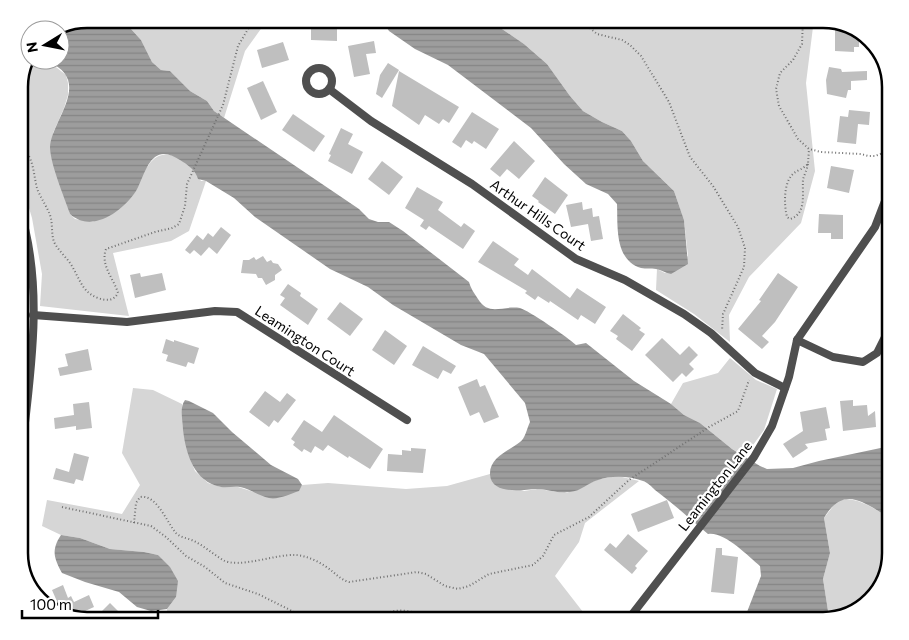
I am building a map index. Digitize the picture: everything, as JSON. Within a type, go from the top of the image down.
[{"type":"street","name":"Arthur Hills Court","points":[[329,89],[371,122],[472,184],[576,259],[625,280],[684,314],[711,333],[752,370],[785,388]]},
{"type":"street","name":"Leamington Lane","points":[[634,612],[754,457],[772,426],[798,340],[875,227],[882,208]]},
{"type":"street","points":[[28,250],[34,284],[33,338],[28,387]]},
{"type":"street","name":"Leamington Court","points":[[33,315],[128,322],[215,310],[237,312],[407,420]]},
{"type":"street","points":[[798,340],[833,357],[863,362],[878,353],[882,344]]},
{"type":"path","points":[[28,155],[31,160],[38,191],[51,216],[56,246],[70,263],[87,292],[106,300],[112,299],[118,293],[108,271],[105,258],[106,248],[176,227],[179,224],[183,214],[189,179],[221,110],[238,46],[249,28]]},
{"type":"path","points":[[590,28],[597,34],[622,40],[641,56],[669,102],[690,158],[713,186],[738,227],[745,248],[744,267],[722,314],[723,344]]},
{"type":"path","points":[[803,28],[802,44],[792,60],[780,73],[776,93],[781,110],[795,134],[802,144],[809,149],[821,152],[868,156],[882,153]]},
{"type":"path","points":[[808,164],[803,169],[795,172],[786,186],[786,212],[787,217],[790,219],[795,218],[802,209],[803,182],[808,164],[809,149]]},
{"type":"path","points":[[134,522],[136,503],[138,499],[144,496],[148,497],[166,516],[177,534],[194,541],[226,562],[238,563],[298,555],[308,557],[328,568],[344,581],[349,582],[417,572],[426,574],[445,586],[458,589],[469,586],[489,574],[536,563],[543,556],[554,535],[589,517],[630,479],[709,427],[738,411],[743,395],[748,388],[752,370]]},
{"type":"path","points":[[62,507],[151,526],[186,556],[205,567],[225,583],[258,594],[294,612]]},
{"type":"path","points":[[860,600],[872,586]]},
{"type":"path","points":[[390,612],[407,612]]},
{"type":"shaded area","points":[[86,28],[129,28],[141,40],[152,62],[161,70],[170,71],[190,91],[207,101],[214,111],[359,209],[369,219],[378,222],[389,222],[403,231],[469,282],[478,299],[487,308],[520,308],[576,345],[586,343],[634,381],[671,404],[684,415],[700,423],[732,449],[760,466],[767,469],[793,468],[882,448],[882,513],[863,502],[847,499],[839,502],[824,518],[830,553],[823,579],[828,612],[747,612],[761,576],[760,566],[728,540],[721,536],[708,534],[649,485],[638,479],[626,477],[603,478],[578,490],[566,492],[536,489],[509,490],[496,486],[490,475],[493,464],[500,455],[522,441],[530,422],[525,403],[484,354],[461,345],[393,305],[368,287],[330,269],[255,217],[234,198],[206,181],[198,179],[191,168],[177,158],[164,154],[155,157],[146,169],[136,191],[130,199],[106,218],[88,222],[79,220],[70,214],[55,172],[50,148],[54,130],[67,101],[69,91],[69,82],[61,70],[70,70],[70,30]]},
{"type":"shaded area","points":[[129,28],[262,28],[245,51],[224,118],[214,111],[207,101],[190,91],[170,71],[161,70],[152,62],[141,40]]},
{"type":"shaded area","points":[[387,28],[498,28],[524,44],[547,64],[583,111],[622,131],[631,141],[643,161],[674,191],[684,220],[688,264],[671,274],[656,269],[641,268],[632,264],[626,258],[619,241],[617,204],[608,194],[586,184],[564,164],[531,128],[448,65],[415,49]]},
{"type":"shaded area","points":[[498,28],[813,28],[806,83],[815,171],[801,223],[749,277],[729,315],[730,342],[694,314],[656,290],[657,269],[665,273],[688,256],[684,220],[674,191],[643,161],[631,141],[622,131],[583,111],[547,64],[524,44]]},
{"type":"shaded area","points":[[29,70],[60,70],[66,75],[68,95],[53,133],[52,158],[70,214],[75,219],[93,222],[154,159],[161,155],[169,155],[183,161],[201,181],[206,181],[189,231],[171,241],[113,253],[129,316],[40,306],[42,274],[28,205],[28,82]]},
{"type":"shaded area","points":[[730,358],[756,380],[777,389],[764,430],[745,456],[732,449],[700,423],[684,415],[671,404],[683,383],[718,373]]},
{"type":"shaded area","points":[[133,388],[153,390],[182,404],[184,436],[195,471],[208,483],[221,487],[238,487],[254,492],[298,491],[302,485],[328,483],[406,489],[447,486],[490,474],[493,483],[524,491],[537,489],[567,493],[599,479],[618,476],[639,481],[585,523],[579,542],[555,576],[583,612],[167,612],[167,609],[176,597],[158,555],[110,549],[80,538],[61,535],[42,526],[47,500],[122,514],[140,485],[122,453]]},
{"type":"shaded area","points":[[185,400],[213,413],[271,465],[298,479],[302,485],[299,491],[280,497],[269,498],[240,487],[221,487],[204,479],[193,466],[186,448],[182,415],[182,407]]},
{"type":"shaded area","points":[[846,499],[864,503],[882,514],[882,554],[878,573],[867,593],[856,603],[842,609],[828,612],[823,579],[830,553],[824,518],[837,501]]},
{"type":"shaded area","points":[[61,535],[80,538],[110,549],[158,555],[170,567],[178,581],[176,597],[167,609],[151,611],[137,607],[119,592],[62,573],[55,554],[56,545]]},
{"type":"building","points":[[311,28],[337,28],[337,41],[311,40]]},
{"type":"building","points":[[835,29],[859,40],[859,47],[854,47],[854,52],[835,51]]},
{"type":"building","points":[[374,41],[376,53],[366,54],[370,74],[354,77],[348,46]]},
{"type":"building","points":[[283,42],[289,60],[262,68],[257,50]]},
{"type":"building","points":[[388,63],[399,70],[382,98],[376,94],[380,75]]},
{"type":"building","points":[[829,67],[841,69],[842,72],[867,71],[867,80],[851,81],[851,90],[848,90],[846,98],[827,94],[826,80]]},
{"type":"building","points":[[399,71],[459,107],[449,123],[443,119],[439,124],[425,115],[419,125],[392,106]]},
{"type":"building","points":[[263,81],[277,112],[261,120],[247,88]]},
{"type":"building","points":[[849,110],[870,112],[869,125],[858,124],[856,144],[837,142],[840,116],[848,117]]},
{"type":"building","points":[[472,112],[499,129],[486,149],[474,141],[472,144],[466,140],[461,148],[452,142]]},
{"type":"building","points":[[293,114],[325,136],[314,152],[282,130]]},
{"type":"building","points":[[341,128],[353,134],[348,144],[363,152],[352,174],[328,161],[331,155],[329,154]]},
{"type":"building","points":[[514,141],[535,161],[519,179],[507,169],[500,177],[490,169]]},
{"type":"building","points":[[382,161],[403,177],[389,195],[368,179]]},
{"type":"building","points":[[831,166],[854,170],[849,193],[827,188]]},
{"type":"building","points":[[545,177],[568,195],[555,214],[532,196]]},
{"type":"building","points":[[417,187],[443,202],[438,210],[461,227],[464,223],[475,231],[463,249],[429,226],[426,230],[420,226],[424,220],[405,208]]},
{"type":"building","points":[[582,202],[583,210],[592,208],[593,217],[599,216],[603,239],[591,241],[588,224],[571,227],[566,205]]},
{"type":"building","points":[[819,214],[843,215],[843,239],[831,239],[831,233],[818,233]]},
{"type":"building","points":[[221,227],[231,235],[217,254],[209,247],[201,256],[194,250],[190,254],[185,250],[197,235],[203,240],[208,233],[213,237]]},
{"type":"building","points":[[493,241],[519,259],[514,265],[528,275],[532,269],[570,298],[577,288],[606,307],[595,324],[581,315],[578,320],[550,301],[549,303],[538,296],[535,300],[525,293],[527,291],[478,262]]},
{"type":"building","points":[[263,256],[267,262],[271,260],[273,263],[278,264],[282,270],[275,275],[275,280],[266,285],[262,278],[258,278],[256,274],[241,273],[243,260],[249,260],[254,257],[256,260]]},
{"type":"building","points":[[140,273],[141,277],[162,273],[166,290],[135,298],[130,275]]},
{"type":"building","points":[[778,273],[798,287],[775,322],[762,336],[769,342],[762,349],[738,329],[761,301],[759,300]]},
{"type":"building","points":[[288,284],[301,293],[300,296],[318,309],[308,325],[280,305],[285,298],[280,295]]},
{"type":"building","points":[[340,302],[363,319],[350,336],[327,319]]},
{"type":"building","points":[[623,314],[641,328],[639,330],[645,334],[632,351],[616,339],[618,336],[610,331]]},
{"type":"building","points":[[385,330],[407,346],[394,365],[372,350]]},
{"type":"building","points":[[662,338],[680,355],[689,346],[698,355],[689,364],[694,369],[686,377],[682,373],[673,382],[645,355]]},
{"type":"building","points":[[166,339],[199,348],[194,364],[188,362],[186,367],[166,361],[168,355],[162,353]]},
{"type":"building","points":[[423,346],[456,366],[451,374],[443,370],[438,379],[412,365]]},
{"type":"building","points":[[88,349],[92,370],[60,376],[58,368],[68,366],[65,354]]},
{"type":"building","points":[[477,379],[480,387],[485,385],[499,417],[484,423],[479,412],[470,416],[458,387]]},
{"type":"building","points":[[265,391],[280,402],[287,393],[296,400],[278,423],[274,420],[269,427],[249,412]]},
{"type":"building","points":[[853,400],[853,406],[867,405],[868,416],[875,411],[876,427],[843,431],[840,401]]},
{"type":"building","points":[[89,402],[92,428],[76,430],[76,426],[55,429],[54,418],[74,415],[73,404]]},
{"type":"building","points":[[826,407],[830,428],[825,429],[827,440],[805,444],[808,448],[793,458],[783,444],[803,431],[800,412]]},
{"type":"building","points":[[334,415],[383,449],[370,469],[328,445],[323,451],[315,446],[311,453],[304,449],[302,452],[293,445],[295,442],[291,439],[304,420],[322,432]]},
{"type":"building","points":[[411,448],[426,449],[423,473],[387,471],[388,454],[402,455],[402,450],[411,451]]},
{"type":"building","points":[[74,453],[89,457],[83,481],[76,479],[74,484],[53,479],[56,468],[69,472]]},
{"type":"building","points":[[667,500],[674,518],[638,532],[631,514]]},
{"type":"building","points":[[628,534],[648,551],[635,566],[637,568],[632,574],[604,550],[610,543],[616,548]]},
{"type":"building","points":[[716,548],[722,548],[722,555],[738,557],[734,594],[711,592]]},
{"type":"building","points":[[63,585],[68,598],[71,596],[74,602],[89,595],[94,607],[83,612],[71,611],[59,605],[52,590]]},
{"type":"building","points":[[110,603],[119,612],[101,612]]}]
